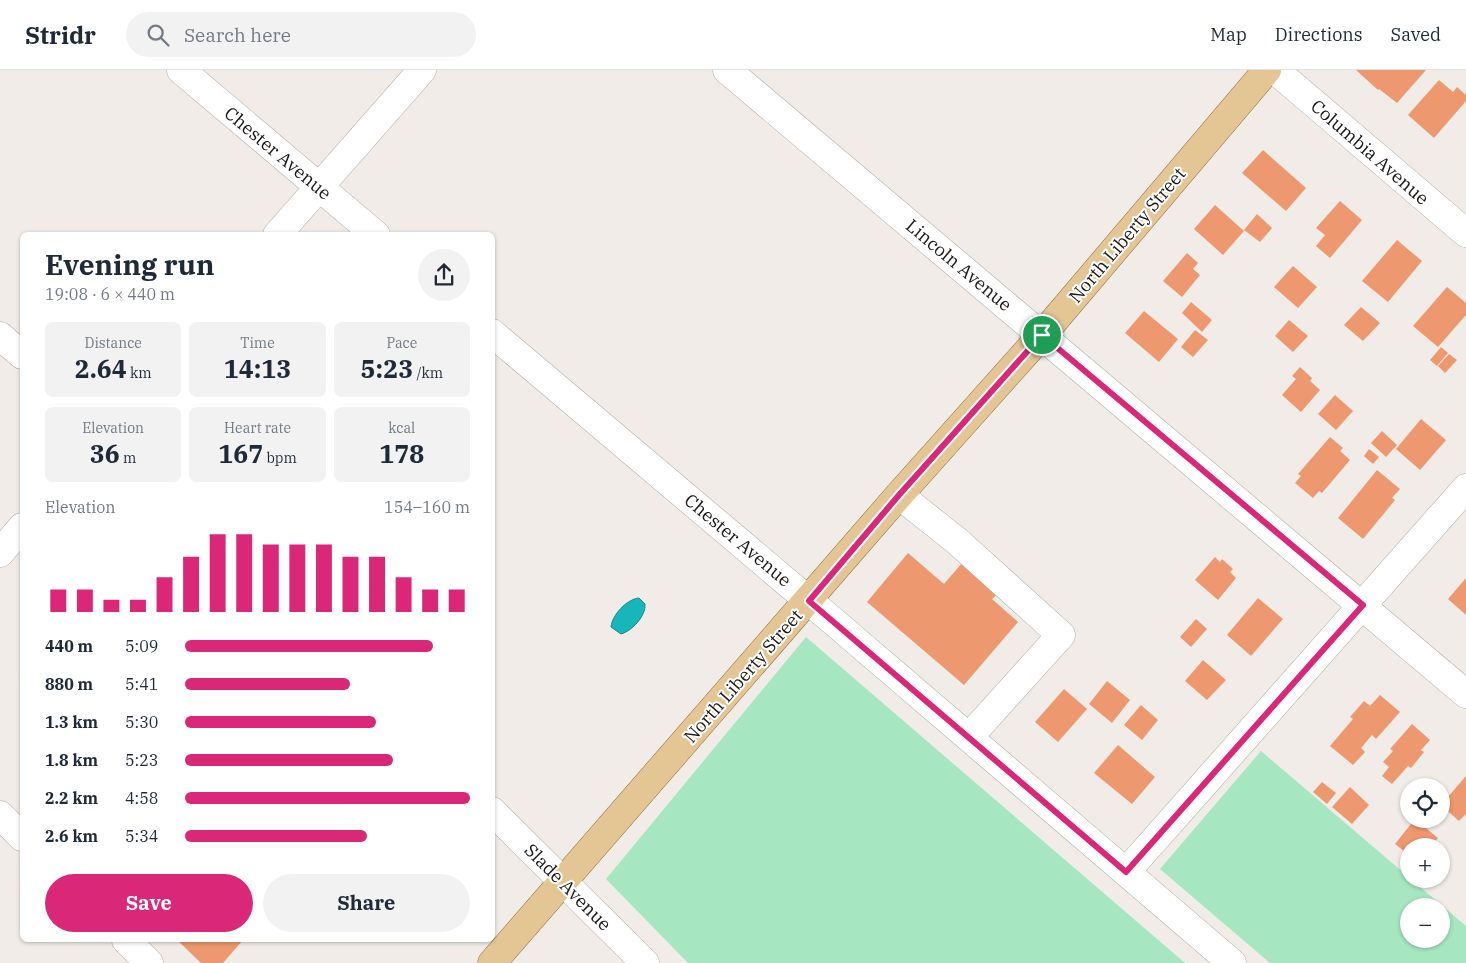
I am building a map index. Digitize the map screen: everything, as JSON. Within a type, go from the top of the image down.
[{"type":"main road","name":"North Liberty Street","points":[[492,963],[809,601],[899,495],[1042,335],[1268,70]]},
{"type":"street","name":"Chester Avenue","points":[[181,70],[372,232]]},
{"type":"street","points":[[280,232],[422,70]]},
{"type":"street","name":"Lincoln Avenue","points":[[726,70],[1363,605],[1466,694]]},
{"type":"street","name":"Columbia Avenue","points":[[1275,70],[1466,234]]},
{"type":"street","points":[[0,336],[20,353]]},
{"type":"street","name":"Chester Avenue","points":[[495,336],[1232,963]]},
{"type":"street","points":[[1126,872],[1466,488]]},
{"type":"street","points":[[899,495],[957,541],[1060,635],[969,738]]},
{"type":"street","points":[[0,553],[20,529]]},
{"type":"street","name":"Slade Avenue","points":[[495,814],[644,963]]},
{"type":"street","points":[[0,815],[20,835]]},
{"type":"street","points":[[128,942],[149,963]]},
{"type":"green space","points":[[806,637],[1185,963],[688,963],[606,879]]},
{"type":"green space","points":[[1261,751],[1400,870],[1400,888],[1421,888],[1433,898],[1400,898],[1400,948],[1450,948],[1450,912],[1466,926],[1466,963],[1270,963],[1160,869]]},
{"type":"water","points":[[639,598],[645,604],[645,609],[641,618],[634,626],[621,634],[611,627],[614,618],[621,608],[630,601]]},
{"type":"building","points":[[1356,70],[1426,70],[1397,103],[1378,90]]},
{"type":"building","points":[[1439,80],[1453,92],[1457,87],[1466,95],[1466,101],[1434,138],[1408,115]]},
{"type":"building","points":[[1263,150],[1306,188],[1286,211],[1242,173]]},
{"type":"building","points":[[1340,201],[1362,220],[1330,258],[1316,246],[1325,235],[1316,228]]},
{"type":"building","points":[[1215,205],[1244,231],[1223,255],[1194,229]]},
{"type":"building","points":[[1257,214],[1272,228],[1260,242],[1244,230]]},
{"type":"building","points":[[1397,240],[1422,261],[1388,302],[1362,281]]},
{"type":"building","points":[[1187,253],[1198,263],[1193,269],[1200,275],[1182,297],[1163,281]]},
{"type":"building","points":[[1293,266],[1317,287],[1298,308],[1274,287]]},
{"type":"building","points":[[1447,287],[1466,303],[1466,315],[1438,347],[1413,326]]},
{"type":"building","points":[[1191,302],[1212,320],[1202,332],[1182,313]]},
{"type":"building","points":[[1361,307],[1380,323],[1363,341],[1344,325]]},
{"type":"building","points":[[1144,311],[1178,339],[1159,362],[1125,333]]},
{"type":"building","points":[[1289,320],[1308,336],[1293,352],[1275,336]]},
{"type":"building","points":[[1195,330],[1208,340],[1193,357],[1181,347]]},
{"type":"building","points":[[1441,347],[1448,353],[1437,366],[1430,360]]},
{"type":"building","points":[[1449,354],[1457,360],[1445,373],[1438,366]]},
{"type":"building","points":[[1300,367],[1312,378],[1310,381],[1320,390],[1301,412],[1282,395],[1296,379],[1292,376]]},
{"type":"building","points":[[1335,395],[1353,411],[1336,430],[1318,414]]},
{"type":"building","points":[[1421,419],[1446,440],[1420,470],[1396,449]]},
{"type":"building","points":[[1382,431],[1397,445],[1386,457],[1371,443]]},
{"type":"building","points":[[1330,437],[1343,448],[1340,451],[1350,460],[1322,493],[1319,491],[1313,498],[1295,483],[1301,476],[1298,474]]},
{"type":"building","points":[[1369,449],[1379,457],[1373,464],[1364,456]]},
{"type":"building","points":[[1377,470],[1400,489],[1392,498],[1395,500],[1363,539],[1338,518]]},
{"type":"building","points":[[908,553],[944,584],[962,563],[997,594],[992,599],[1018,622],[964,685],[867,602]]},
{"type":"building","points":[[1215,557],[1220,562],[1222,559],[1233,569],[1230,572],[1236,578],[1218,600],[1195,580]]},
{"type":"building","points":[[1466,578],[1466,615],[1448,599]]},
{"type":"building","points":[[1258,598],[1283,619],[1251,656],[1227,635]]},
{"type":"building","points":[[1196,619],[1207,629],[1191,647],[1180,637]]},
{"type":"building","points":[[1203,660],[1226,680],[1207,700],[1185,681]]},
{"type":"building","points":[[1107,681],[1130,700],[1112,723],[1089,704]]},
{"type":"building","points":[[1064,689],[1087,709],[1058,742],[1035,722]]},
{"type":"building","points":[[1380,695],[1400,712],[1376,739],[1372,735],[1361,748],[1365,752],[1353,765],[1330,746],[1353,719],[1350,717],[1364,701],[1370,706]]},
{"type":"building","points":[[1141,705],[1158,720],[1142,740],[1124,725]]},
{"type":"building","points":[[1412,724],[1430,740],[1421,750],[1424,752],[1411,768],[1408,766],[1392,784],[1382,776],[1389,767],[1383,762],[1393,751],[1390,749]]},
{"type":"building","points":[[1118,745],[1155,777],[1132,804],[1094,773]]},
{"type":"building","points":[[1466,776],[1466,814],[1459,821],[1450,813],[1450,795]]},
{"type":"building","points":[[1322,782],[1336,793],[1327,804],[1313,792]]},
{"type":"building","points":[[1350,787],[1369,805],[1352,824],[1332,807]]},
{"type":"building","points":[[1408,828],[1426,828],[1438,838],[1400,838],[1400,848],[1395,844]]},
{"type":"building","points":[[179,942],[241,942],[223,963],[201,963]]},
{"type":"route","points":[[1042,335],[1363,605],[1126,872],[809,601],[899,495],[1042,335]]}]
